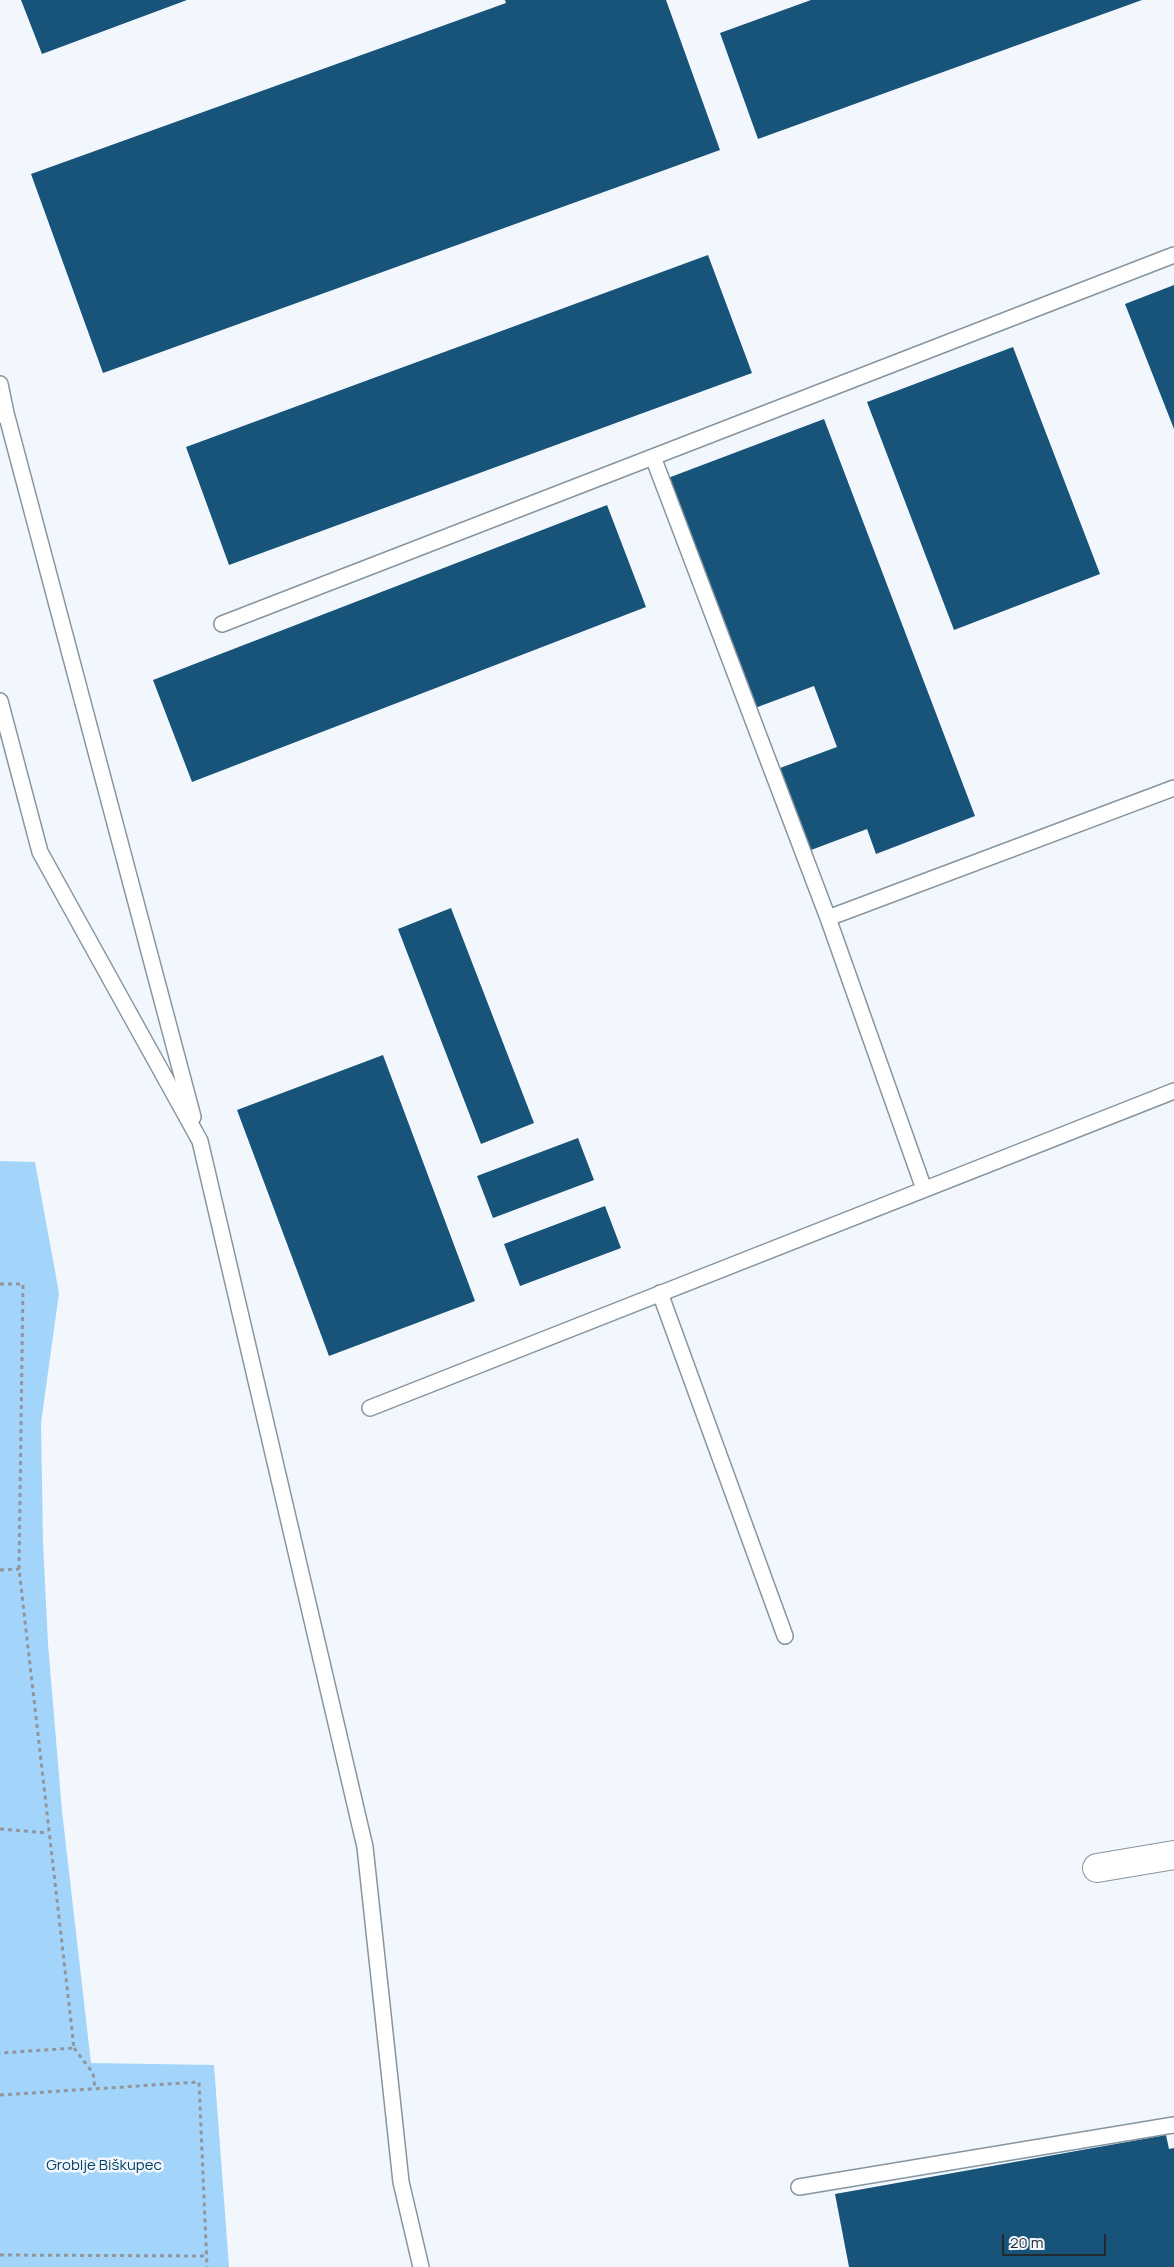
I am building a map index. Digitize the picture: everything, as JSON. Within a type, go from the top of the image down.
[{"type":"street","points":[[1097,1868],[1174,1855]]},
{"type":"lane","points":[[222,624],[1174,256]]},
{"type":"lane","points":[[0,384],[3,414],[200,1141],[365,1847],[401,2182],[422,2267]]},
{"type":"lane","points":[[653,457],[828,918],[924,1189]]},
{"type":"lane","points":[[0,701],[40,852],[200,1141]]},
{"type":"lane","points":[[828,918],[1174,788]]},
{"type":"lane","points":[[370,1408],[1174,1090]]},
{"type":"lane","points":[[660,1292],[785,1636]]},
{"type":"lane","points":[[799,2187],[1174,2125]]},
{"type":"path","points":[[0,1284],[22,1284],[19,1569],[74,2048],[93,2073],[95,2088]]},
{"type":"path","points":[[0,1570],[19,1569]]},
{"type":"path","points":[[0,1829],[48,1834]]},
{"type":"path","points":[[0,2053],[74,2048]]},
{"type":"path","points":[[0,2095],[199,2082],[207,2267]]},
{"type":"path","points":[[0,2255],[206,2256]]},
{"type":"green space","name":"Groblje Biškupec","points":[[0,1161],[35,1162],[59,1293],[41,1423],[43,1543],[48,1644],[62,1811],[91,2063],[214,2065],[229,2267],[0,2267]]},
{"type":"building","points":[[21,0],[187,0],[42,54]]},
{"type":"building","points":[[505,0],[666,0],[720,150],[103,373],[31,174],[506,3]]},
{"type":"building","points":[[811,0],[1142,0],[758,139],[720,33]]},
{"type":"building","points":[[708,255],[752,373],[229,565],[186,447]]},
{"type":"building","points":[[1174,285],[1174,429],[1125,304]]},
{"type":"building","points":[[1013,347],[1100,574],[954,630],[867,402]]},
{"type":"building","points":[[824,419],[975,816],[876,854],[867,829],[811,850],[780,768],[837,747],[814,686],[755,708],[668,478]]},
{"type":"building","points":[[607,505],[646,607],[192,782],[153,680]]},
{"type":"building","points":[[451,908],[534,1123],[481,1144],[398,929]]},
{"type":"building","points":[[383,1055],[475,1301],[329,1356],[237,1110]]},
{"type":"building","points":[[578,1138],[594,1180],[493,1218],[477,1176]]},
{"type":"building","points":[[605,1206],[621,1248],[520,1286],[504,1244]]},
{"type":"building","points":[[1166,2135],[1169,2149],[1174,2148],[1174,2267],[849,2267],[835,2194]]}]
